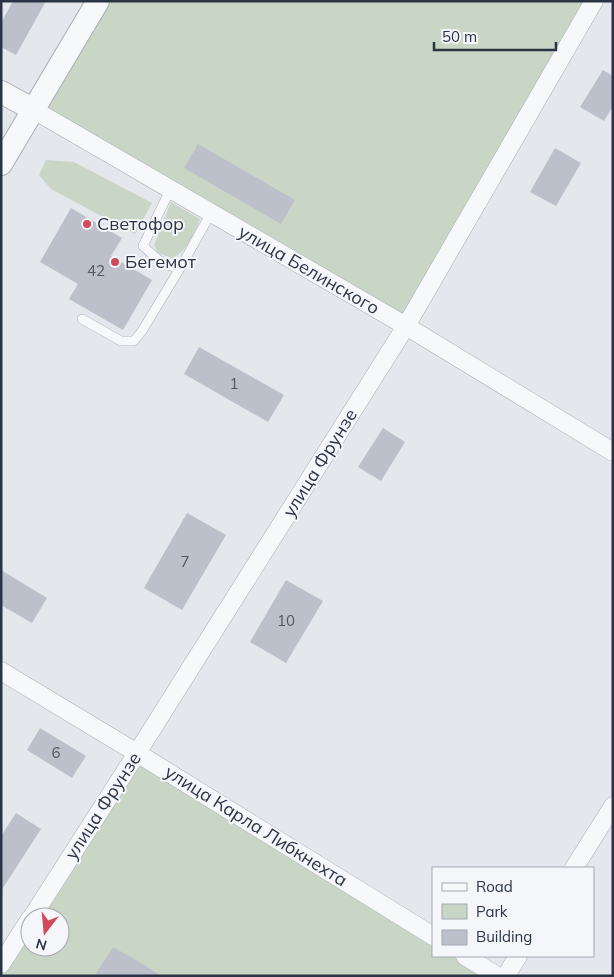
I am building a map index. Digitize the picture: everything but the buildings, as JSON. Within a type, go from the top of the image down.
[{"type":"street","points":[[1,164],[98,1]]},
{"type":"street","name":"улица Фрунзе","points":[[38,907],[406,326],[594,1]]},
{"type":"street","name":"улица Белинского","points":[[1,92],[406,326],[613,452]]},
{"type":"street","name":"улица Карла Либкнехта","points":[[1,672],[137,753],[432,935]]},
{"type":"street","points":[[575,867],[613,806]]},
{"type":"street","name":"улица Фрунзе","points":[[1,964],[20,935]]},
{"type":"street","points":[[467,957],[497,976]]},
{"type":"street","points":[[506,976],[517,957]]},
{"type":"lane","points":[[170,190],[143,246],[161,262],[174,267],[182,265]]},
{"type":"lane","points":[[82,319],[120,341],[134,341],[142,331],[212,213]]},
{"type":"green space","points":[[98,1],[594,1],[406,326],[34,110]]},
{"type":"green space","points":[[46,160],[74,162],[152,203],[135,234],[51,189],[39,175]]},
{"type":"green space","points":[[171,202],[200,219],[186,247],[172,258],[158,253],[154,245]]},
{"type":"green space","points":[[137,753],[432,935],[432,957],[467,957],[497,976],[162,976],[113,947],[94,976],[1,976],[1,964],[20,935],[20,957],[70,957],[70,907],[38,907]]},
{"type":"place","name":"Светофор","points":[[87,224]]},
{"type":"place","name":"Бегемот","points":[[115,262]]}]
